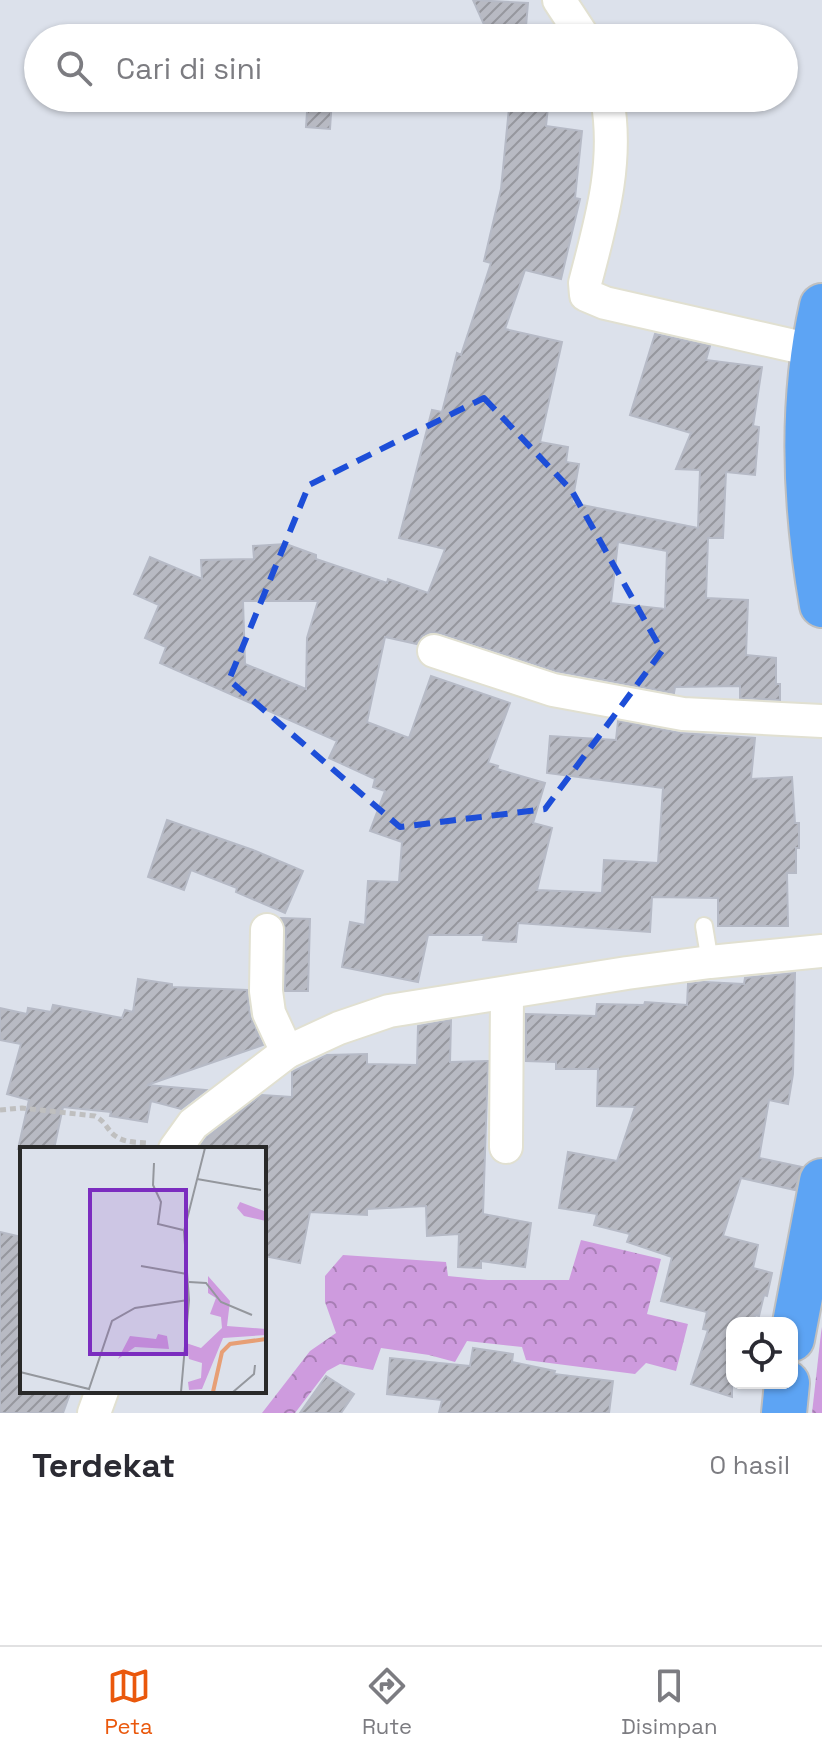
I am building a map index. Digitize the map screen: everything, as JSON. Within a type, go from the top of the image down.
[{"type":"highway","points":[[822,306],[812,350],[808,419],[808,498],[822,605]]},
{"type":"highway","points":[[796,1317],[822,1181]]},
{"type":"highway","points":[[784,1413],[786,1389]]},
{"type":"street","points":[[559,0],[575,24]]},
{"type":"street","points":[[608,112],[608,197],[585,283],[586,295],[605,303],[812,350]]},
{"type":"street","points":[[434,651],[553,690],[668,711],[822,721]]},
{"type":"street","points":[[267,930],[266,991],[269,1013],[287,1052]]},
{"type":"street","points":[[176,1147],[193,1124],[287,1052],[339,1028],[389,1011],[710,962],[822,951]]},
{"type":"street","points":[[506,1147],[507,993]]},
{"type":"street","points":[[94,1413],[101,1393]]},
{"type":"lane","points":[[704,926],[710,962]]},
{"type":"path","points":[[0,1110],[22,1108],[95,1116],[105,1122],[113,1134],[126,1141],[176,1147]]},
{"type":"highlighted area","points":[[484,398],[572,491],[662,651],[545,809],[400,827],[229,680],[309,485]]},
{"type":"green space","points":[[581,1240],[661,1259],[647,1314],[688,1324],[676,1371],[646,1363],[635,1374],[526,1360],[522,1347],[467,1341],[455,1362],[381,1348],[373,1370],[340,1364],[327,1371],[295,1413],[262,1413],[310,1351],[336,1333],[325,1302],[325,1276],[343,1255],[446,1262],[448,1276],[488,1280],[569,1280]]},
{"type":"green space","points":[[822,1327],[822,1413],[812,1413],[821,1333]]},
{"type":"building","points":[[473,0],[528,3],[526,24],[484,24]]},
{"type":"building","points":[[307,112],[331,112],[330,129],[306,127]]},
{"type":"building","points":[[509,112],[548,112],[546,126],[582,131],[575,198],[580,199],[561,279],[525,270],[505,329],[562,342],[540,442],[568,447],[566,462],[579,464],[572,503],[698,528],[700,470],[676,469],[691,433],[630,415],[655,334],[710,346],[706,360],[762,367],[753,426],[759,427],[755,475],[726,472],[723,538],[708,538],[706,598],[748,600],[746,655],[776,658],[776,684],[780,684],[780,700],[740,698],[740,686],[675,687],[674,693],[556,671],[431,632],[422,636],[417,644],[385,637],[367,722],[409,738],[431,676],[510,703],[488,763],[498,766],[497,769],[545,783],[533,823],[552,828],[537,890],[602,893],[604,860],[658,863],[663,788],[547,773],[550,736],[616,740],[618,721],[680,733],[755,738],[751,779],[792,777],[795,823],[799,823],[799,848],[796,848],[796,873],[787,873],[788,926],[718,926],[718,898],[652,897],[650,932],[518,923],[516,942],[483,940],[484,935],[428,935],[418,982],[342,967],[350,922],[365,925],[368,881],[399,882],[402,842],[370,831],[385,791],[373,787],[375,779],[329,758],[337,741],[160,663],[166,647],[145,638],[159,605],[134,594],[150,557],[202,579],[201,560],[254,559],[253,546],[286,544],[316,555],[316,559],[428,593],[445,549],[399,538],[432,410],[442,412],[457,353],[461,355],[491,263],[484,261],[501,189]],"holes":[[[618,542],[667,551],[665,609],[611,603]],[[243,601],[318,601],[307,638],[306,689],[245,664]]]},
{"type":"building","points":[[167,820],[303,871],[285,913],[236,892],[237,888],[191,870],[184,890],[148,877]]},
{"type":"building","points":[[281,918],[310,919],[308,991],[285,991],[286,930]]},
{"type":"building","points":[[795,973],[793,1074],[788,1104],[769,1100],[759,1158],[802,1167],[795,1190],[741,1178],[723,1236],[758,1245],[753,1268],[772,1273],[759,1316],[726,1317],[726,1389],[732,1389],[732,1397],[691,1384],[708,1330],[703,1329],[707,1312],[661,1301],[672,1257],[627,1242],[630,1234],[594,1225],[597,1214],[559,1208],[568,1152],[617,1161],[635,1107],[597,1106],[598,1069],[556,1069],[556,1062],[526,1061],[526,1014],[596,1016],[597,1004],[644,1005],[645,1002],[687,1005],[688,984],[744,984],[745,978]]},
{"type":"building","points":[[138,979],[172,984],[172,987],[247,990],[250,1016],[263,1045],[147,1085],[206,1090],[181,1109],[151,1101],[147,1122],[110,1116],[111,1112],[63,1107],[54,1147],[18,1149],[29,1100],[7,1094],[21,1044],[0,1040],[0,1008],[27,1014],[28,1008],[51,1012],[53,1005],[122,1018],[125,1010],[133,1012]]},
{"type":"building","points":[[451,1020],[450,1062],[488,1061],[483,1214],[531,1223],[525,1267],[481,1261],[481,1268],[458,1267],[459,1234],[427,1236],[426,1206],[367,1209],[367,1215],[310,1212],[300,1263],[266,1256],[266,1147],[200,1147],[207,1137],[262,1095],[292,1097],[292,1072],[327,1055],[367,1054],[367,1064],[417,1065],[418,1026]]},
{"type":"building","points":[[0,1232],[20,1237],[20,1393],[70,1393],[63,1413],[0,1413]]},
{"type":"building","points":[[473,1348],[513,1354],[512,1362],[555,1371],[554,1374],[613,1381],[609,1413],[439,1413],[442,1400],[387,1394],[390,1358],[470,1366]]},
{"type":"building","points":[[326,1376],[354,1394],[341,1413],[300,1413]]}]
